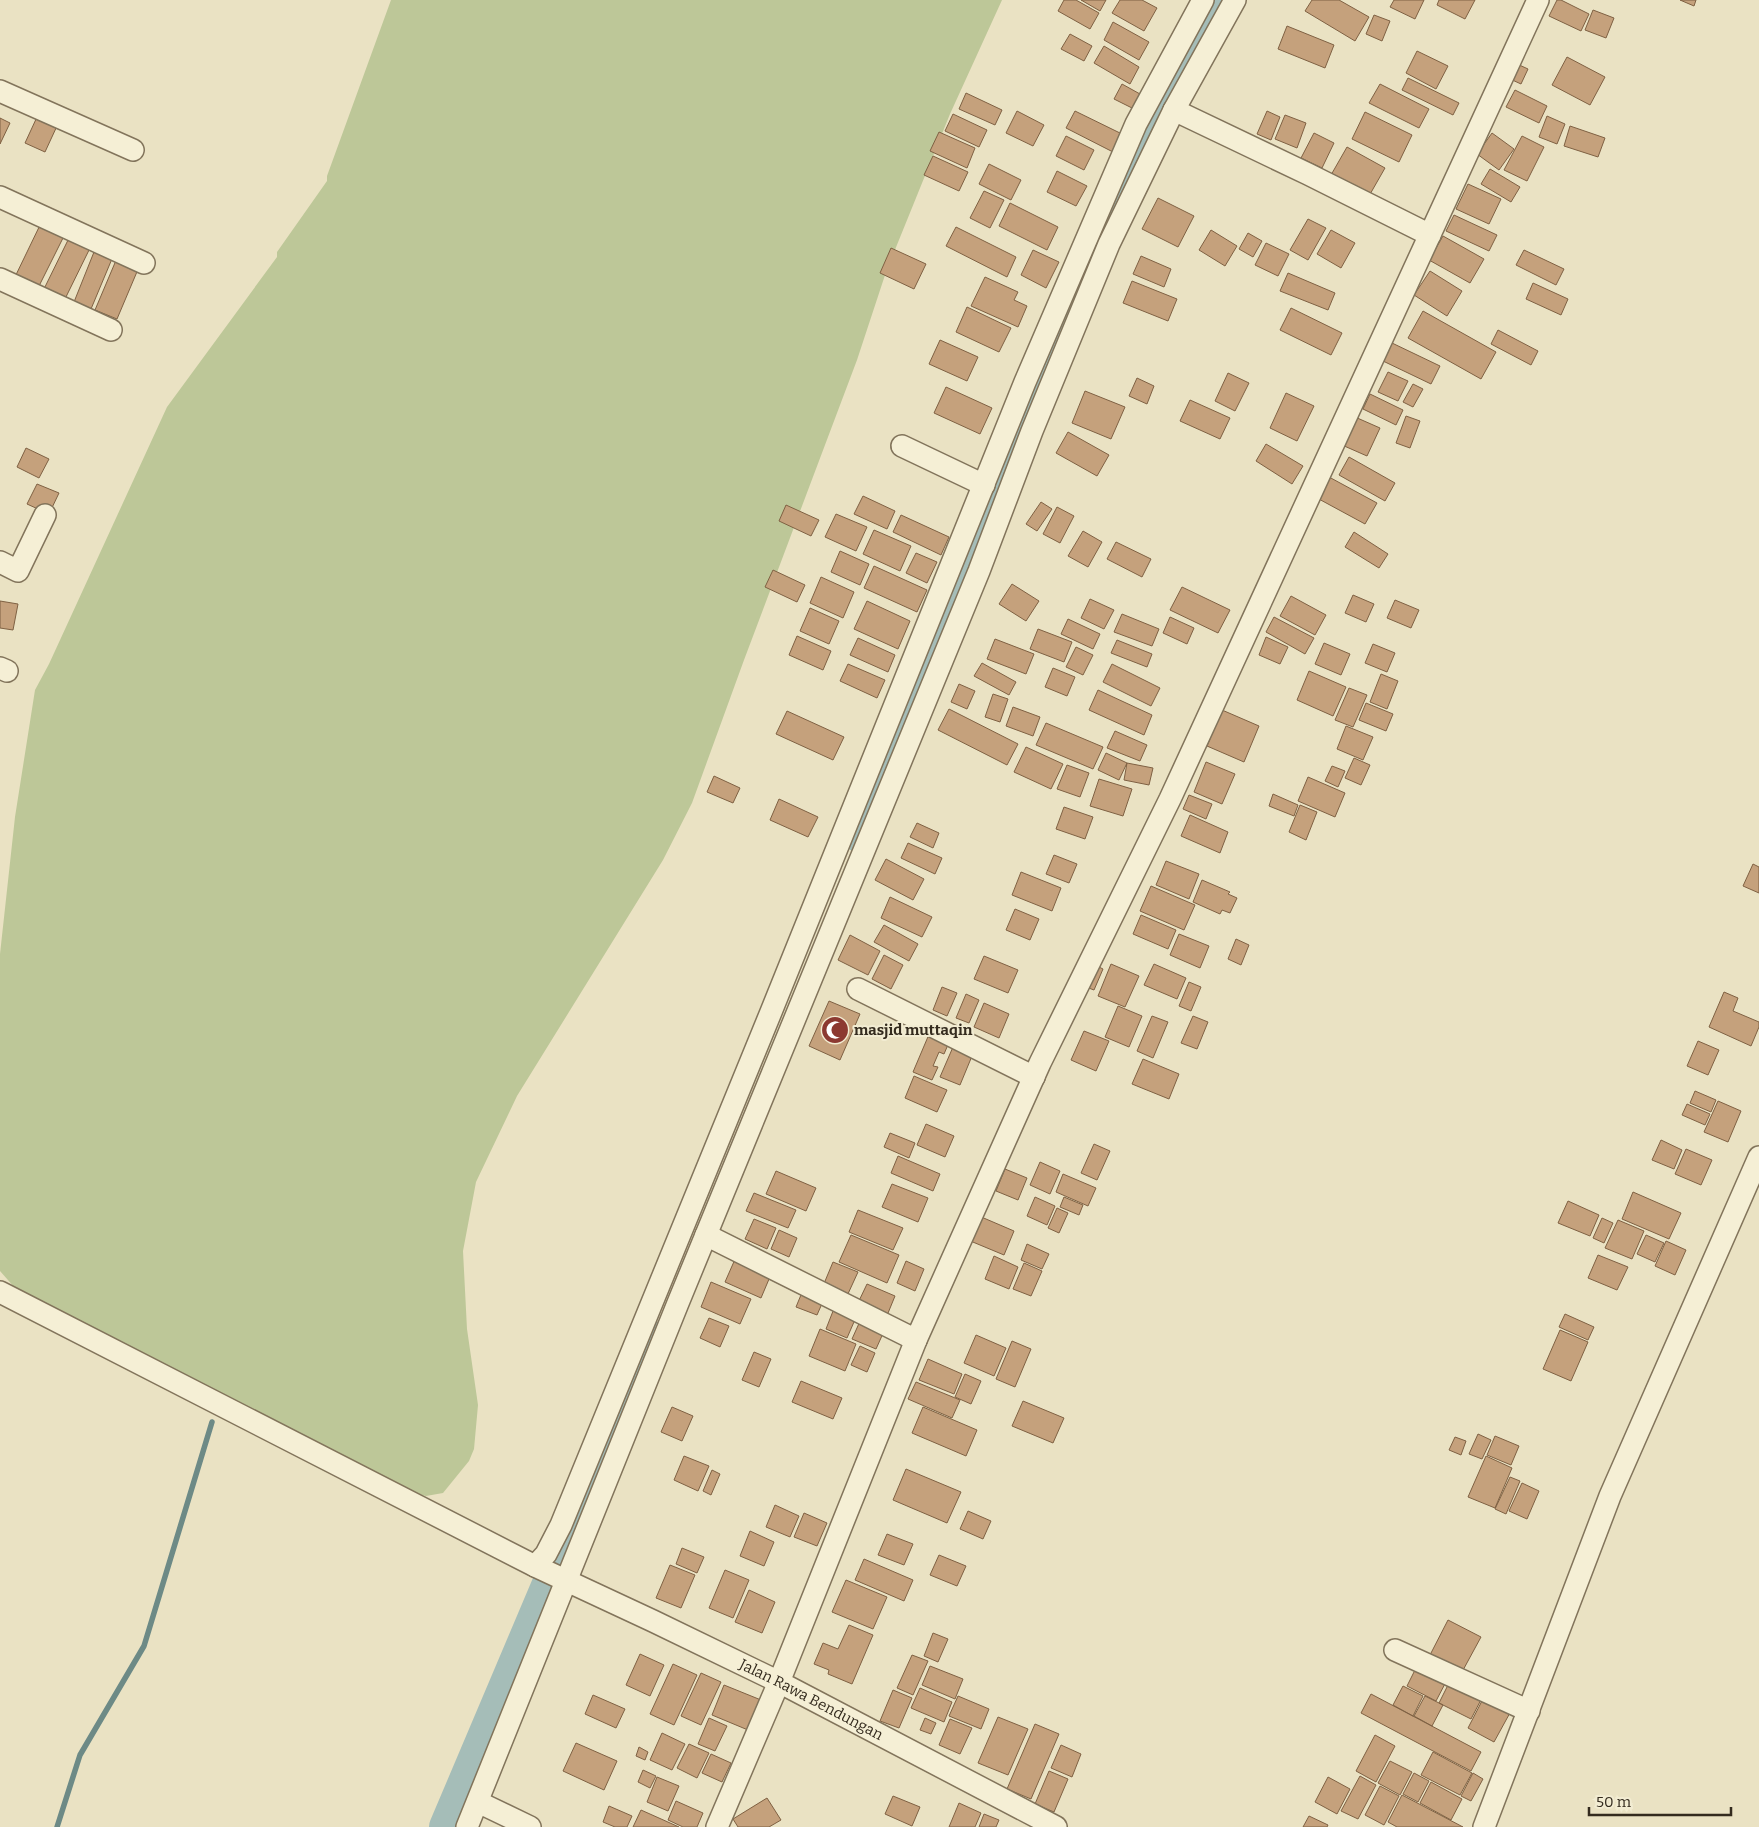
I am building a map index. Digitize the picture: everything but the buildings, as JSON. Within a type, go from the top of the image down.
[{"type":"street","points":[[538,1568],[562,1525],[1029,373],[1136,124],[1203,0]]},
{"type":"street","points":[[467,1827],[564,1580],[979,571],[1032,431],[1109,244],[1174,110],[1235,0]]},
{"type":"street","points":[[717,1827],[779,1682],[916,1340],[1034,1077],[1170,799],[1538,0]]},
{"type":"street","points":[[0,91],[133,150]]},
{"type":"street","points":[[1174,110],[1430,235]]},
{"type":"street","points":[[0,197],[144,264]]},
{"type":"street","points":[[0,279],[111,330]]},
{"type":"street","points":[[902,446],[984,485]]},
{"type":"street","points":[[0,562],[18,571],[45,515]]},
{"type":"street","points":[[858,989],[1034,1077]]},
{"type":"street","points":[[1484,1827],[1610,1496],[1759,1157]]},
{"type":"street","points":[[706,1235],[916,1340]]},
{"type":"street","name":"Jalan Rawa Bendungan","points":[[0,1292],[538,1568],[779,1682],[1056,1827]]},
{"type":"street","points":[[1395,1650],[1529,1711]]},
{"type":"street","points":[[478,1802],[530,1827]]},
{"type":"green space","points":[[391,0],[1002,0],[950,114],[886,272],[857,360],[692,803],[663,860],[517,1096],[476,1182],[463,1251],[467,1329],[478,1405],[474,1449],[469,1461],[443,1493],[426,1496],[412,1492],[15,1288],[0,1271],[0,954],[15,817],[35,690],[49,664],[167,407],[277,257],[277,252],[327,181],[327,176]]},
{"type":"waterway","points":[[1118,205],[1160,111],[1222,0]]},
{"type":"waterway","points":[[860,836],[892,750],[1068,314],[1091,264]]},
{"type":"waterway","points":[[446,1827],[653,1338]]},
{"type":"waterway","points":[[57,1827],[80,1755],[144,1646],[212,1422]]},
{"type":"place","name":"masjid muttaqin","points":[[835,1030]]}]
